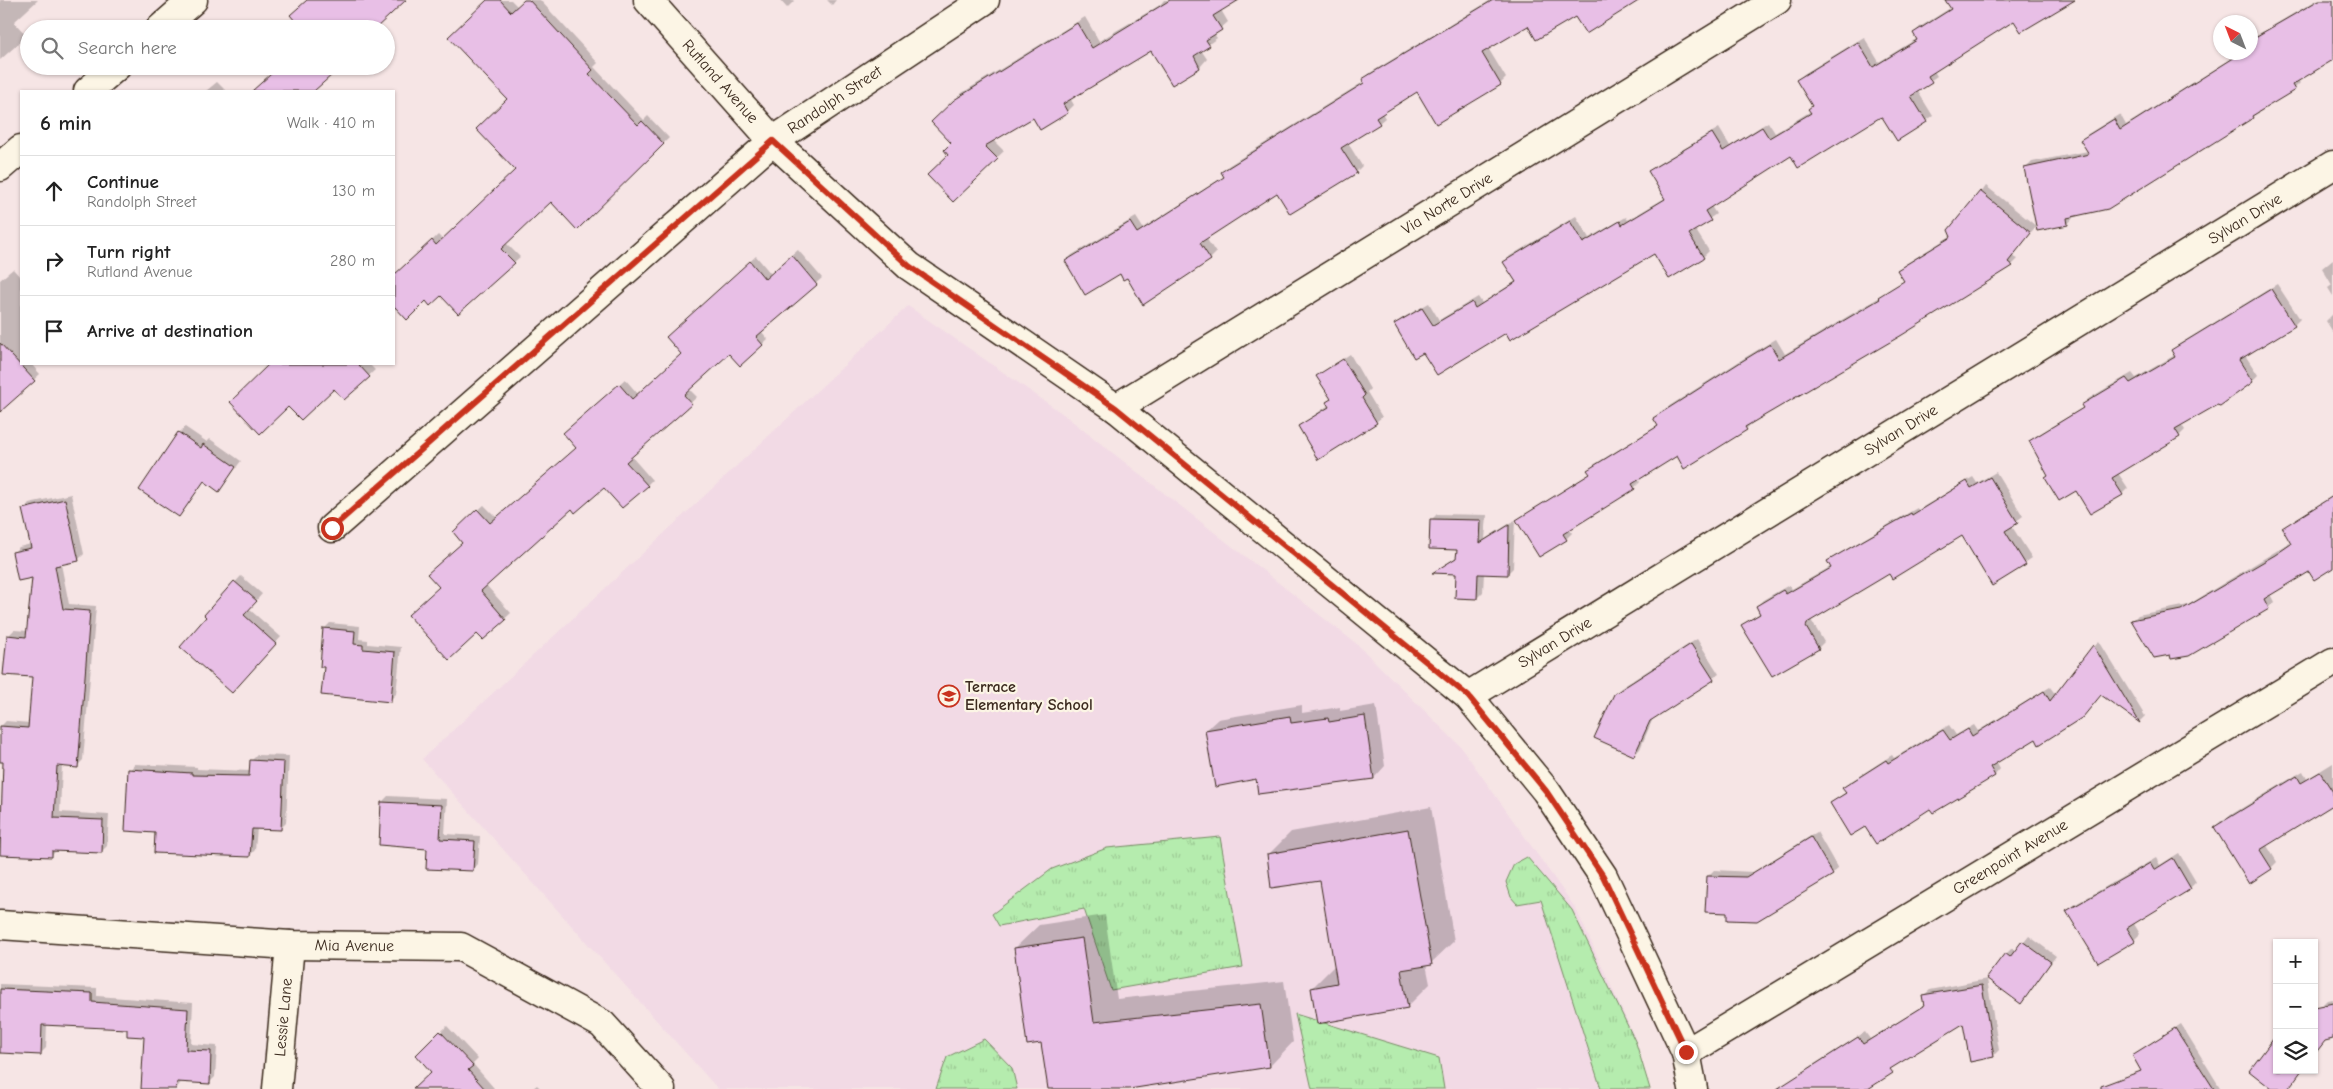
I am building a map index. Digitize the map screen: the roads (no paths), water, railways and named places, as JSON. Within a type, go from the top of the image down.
[{"type":"street","points":[[170,20],[193,0]]},
{"type":"street","name":"Rutland Avenue","points":[[648,0],[773,141],[909,266],[1116,408],[1468,696],[1546,791],[1603,876],[1686,1052],[1693,1089]]},
{"type":"street","name":"Randolph Street","points":[[332,528],[773,141],[985,0]]},
{"type":"street","name":"Via Norte Drive","points":[[1116,408],[1777,0]]},
{"type":"street","points":[[89,90],[107,75]]},
{"type":"street","points":[[0,167],[20,150]]},
{"type":"street","name":"Sylvan Drive","points":[[1468,696],[2333,165]]},
{"type":"street","name":"Greenpoint Avenue","points":[[1686,1052],[2333,662]]},
{"type":"street","name":"Mia Avenue","points":[[0,925],[290,945],[462,947],[602,1024],[661,1089]]},
{"type":"street","name":"Lessie Lane","points":[[277,1089],[290,945]]},
{"type":"place","name":"Terrace Elementary School","points":[[949,696]]}]
